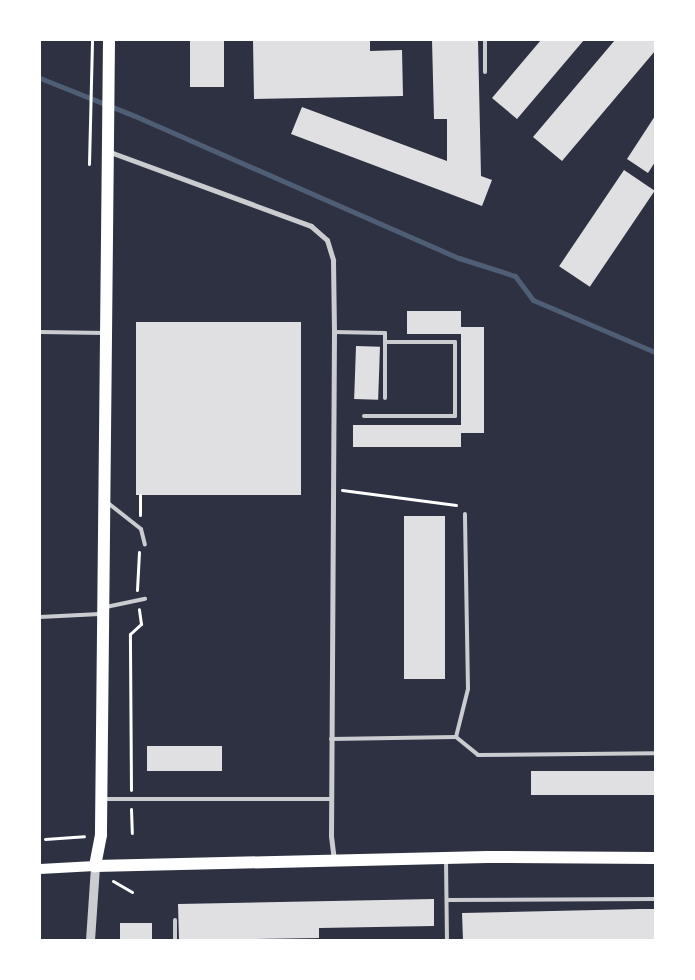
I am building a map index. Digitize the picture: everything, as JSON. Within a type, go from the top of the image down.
[{"type":"main road","points":[[95,866],[101,835],[109,40]]},
{"type":"main road","points":[[40,868],[446,858],[655,858]]},
{"type":"street","points":[[108,151],[311,226],[327,240],[333,260],[334,332],[331,799],[334,860]]},
{"type":"street","points":[[90,940],[95,866]]},
{"type":"lane","points":[[484,72],[485,40]]},
{"type":"lane","points":[[40,332],[107,333]]},
{"type":"lane","points":[[334,332],[385,333],[385,398]]},
{"type":"lane","points":[[364,416],[454,416],[455,342],[385,342]]},
{"type":"lane","points":[[104,500],[140,529],[145,545]]},
{"type":"lane","points":[[456,737],[468,689],[465,514]]},
{"type":"lane","points":[[40,617],[104,611],[145,599]]},
{"type":"lane","points":[[332,739],[456,737],[478,755],[655,754]]},
{"type":"lane","points":[[101,798],[331,799]]},
{"type":"lane","points":[[446,858],[448,940]]},
{"type":"lane","points":[[448,900],[655,899]]},
{"type":"lane","points":[[175,920],[175,940]]},
{"type":"path","points":[[88,164],[92,40]]},
{"type":"path","points":[[341,490],[456,505]]},
{"type":"path","points":[[132,833],[130,634],[141,624],[137,600],[140,495]]},
{"type":"path","points":[[45,839],[84,836]]},
{"type":"path","points":[[113,880],[132,892]]},
{"type":"building","points":[[190,40],[224,40],[224,87],[190,87]]},
{"type":"building","points":[[253,40],[370,40],[370,51],[402,50],[403,96],[254,99]]},
{"type":"building","points":[[432,40],[478,40],[481,176],[492,180],[482,206],[291,134],[302,107],[447,161],[447,119],[434,119]]},
{"type":"building","points":[[541,40],[584,40],[517,119],[492,98]]},
{"type":"building","points":[[615,40],[655,40],[655,51],[562,161],[533,137]]},
{"type":"building","points":[[655,116],[655,162],[648,173],[627,159]]},
{"type":"building","points":[[624,170],[655,191],[590,287],[559,266]]},
{"type":"building","points":[[407,311],[461,311],[461,327],[484,327],[484,433],[461,433],[461,447],[353,447],[353,425],[461,425],[461,334],[407,334]]},
{"type":"building","points":[[136,322],[301,322],[301,495],[136,495]]},
{"type":"building","points":[[356,346],[380,347],[378,400],[354,399]]},
{"type":"building","points":[[404,516],[445,516],[445,679],[404,679]]},
{"type":"building","points":[[147,746],[222,746],[222,771],[147,771]]},
{"type":"building","points":[[531,771],[655,771],[655,795],[531,795]]},
{"type":"building","points":[[434,899],[434,926],[319,928],[319,938],[179,940],[178,904]]},
{"type":"building","points":[[655,909],[655,940],[463,940],[462,913]]},
{"type":"building","points":[[120,923],[152,923],[152,940],[120,940]]},
{"type":"waterway","points":[[40,78],[135,116],[459,258],[515,276],[533,300],[655,352]]}]
